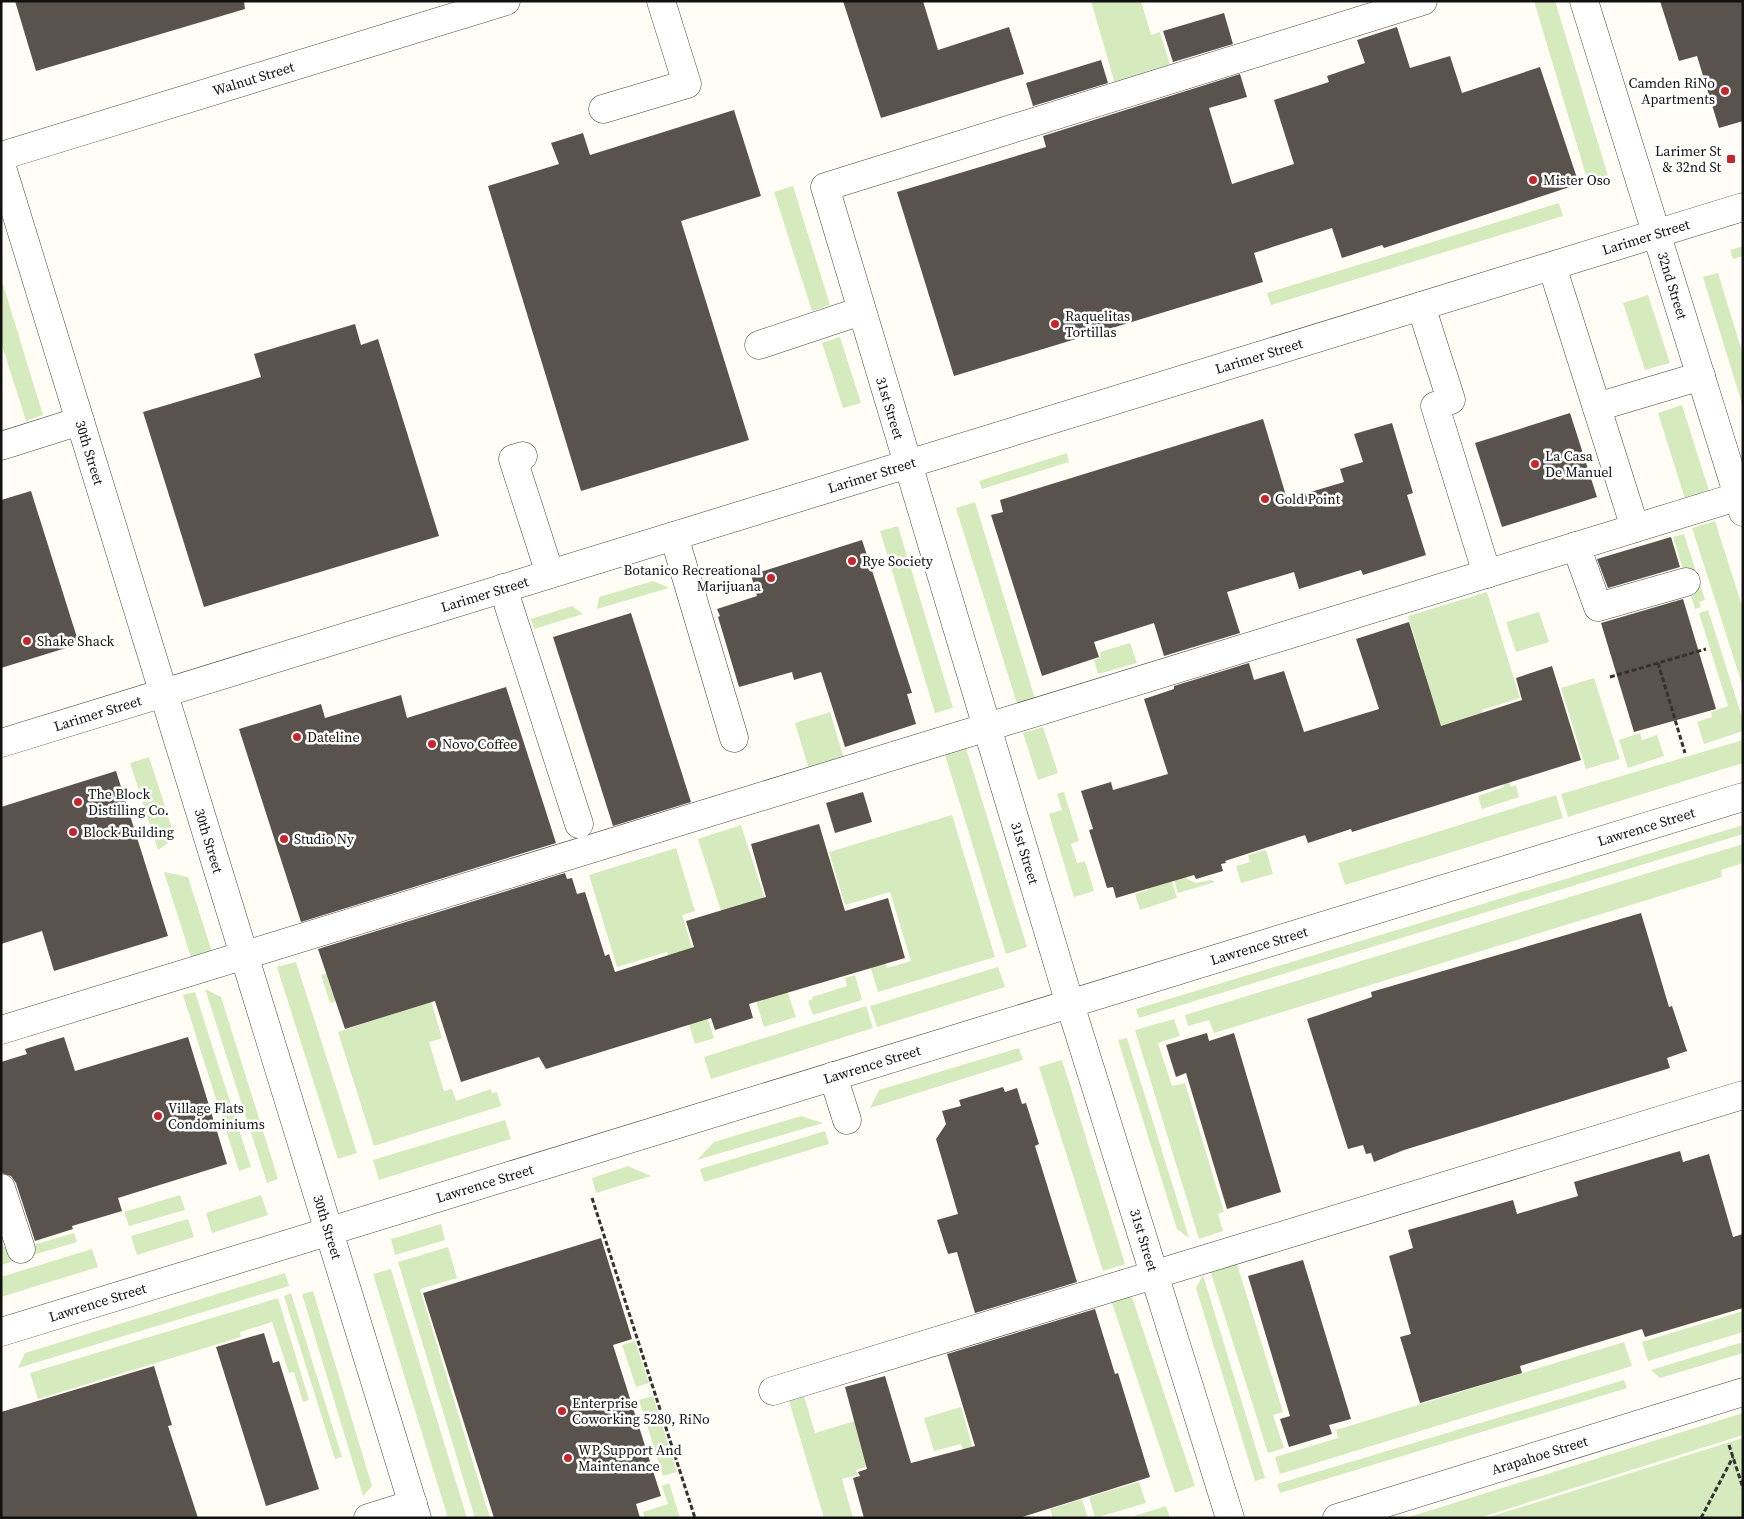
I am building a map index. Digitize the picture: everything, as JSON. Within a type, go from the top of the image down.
[{"type":"street","name":"Walnut Street","points":[[1,156],[506,1]]},
{"type":"street","points":[[603,109],[687,84],[661,1]]},
{"type":"street","name":"31st Street","points":[[1230,1518],[1070,1004],[825,186],[1423,1]]},
{"type":"street","name":"32nd Street","points":[[1584,1],[1741,501]]},
{"type":"street","name":"30th Street","points":[[1,164],[415,1511]]},
{"type":"street","name":"Larimer Street","points":[[1,743],[1743,207]]},
{"type":"street","points":[[1552,266],[1635,528]]},
{"type":"street","points":[[1421,306],[1451,400],[1435,406],[1487,574]]},
{"type":"street","points":[[758,345],[861,311]]},
{"type":"street","points":[[1597,407],[1701,376]]},
{"type":"street","points":[[1,446],[80,421]]},
{"type":"street","points":[[523,456],[513,459],[550,574]]},
{"type":"street","points":[[1,1030],[1635,528],[1741,501]]},
{"type":"street","points":[[674,536],[734,738]]},
{"type":"street","points":[[1576,546],[1598,607],[1686,582]]},
{"type":"street","points":[[504,588],[579,824]]},
{"type":"street","name":"Lawrence Street","points":[[1,1332],[1743,797]]},
{"type":"street","points":[[833,1076],[847,1120]]},
{"type":"street","points":[[773,1391],[1743,1095]]},
{"type":"street","points":[[1,1188],[21,1249]]},
{"type":"street","name":"Arapahoe Street","points":[[1336,1518],[1743,1392]]},
{"type":"street","points":[[368,1518],[415,1511]]},
{"type":"path","points":[[1610,677],[1706,649]]},
{"type":"path","points":[[1658,663],[1685,753]]},
{"type":"path","points":[[592,1198],[695,1518]]},
{"type":"path","points":[[1729,1445],[1743,1488]]},
{"type":"path","points":[[1701,1518],[1733,1457]]},
{"type":"green space","points":[[1091,1],[1141,1],[1151,35],[1160,32],[1171,68],[1115,84]]},
{"type":"green space","points":[[1534,1],[1555,1],[1608,176],[1588,182]]},
{"type":"green space","points":[[793,186],[830,305],[812,311],[774,192]]},
{"type":"green space","points":[[1559,203],[1563,216],[1271,305],[1267,293]]},
{"type":"green space","points":[[1743,246],[1743,256],[1733,259],[1730,250]]},
{"type":"green space","points":[[1718,273],[1743,355],[1743,407],[1703,277]]},
{"type":"green space","points":[[1,278],[43,415],[26,421],[1,342]]},
{"type":"green space","points":[[1648,295],[1670,363],[1645,370],[1623,303]]},
{"type":"green space","points":[[840,337],[861,403],[843,408],[822,343]]},
{"type":"green space","points":[[1682,405],[1710,494],[1686,502],[1658,413]]},
{"type":"green space","points":[[1067,453],[1069,462],[982,489],[979,481]]},
{"type":"green space","points":[[975,502],[1036,702],[1018,707],[956,508]]},
{"type":"green space","points":[[1715,521],[1743,609],[1743,687],[1692,528]]},
{"type":"green space","points":[[898,526],[953,708],[935,713],[880,531]]},
{"type":"green space","points":[[1684,534],[1705,600],[1699,602],[1701,607],[1695,609],[1673,537]]},
{"type":"green space","points":[[653,581],[669,588],[597,609],[599,597]]},
{"type":"green space","points":[[1487,592],[1520,698],[1482,710],[1486,725],[1445,742],[1395,686],[1426,676],[1408,616]]},
{"type":"green space","points":[[572,606],[583,614],[534,629],[531,619]]},
{"type":"green space","points":[[1708,610],[1743,720],[1743,731],[1704,744],[1697,722],[1712,717],[1711,712],[1728,706],[1699,613]]},
{"type":"green space","points":[[1539,612],[1549,642],[1516,652],[1506,622]]},
{"type":"green space","points":[[1130,643],[1137,663],[1098,674],[1094,660],[1101,658],[1100,652]]},
{"type":"green space","points":[[1594,678],[1620,759],[1586,769],[1561,688]]},
{"type":"green space","points":[[830,712],[844,759],[809,769],[795,723]]},
{"type":"green space","points":[[1043,727],[1058,773],[1038,780],[1023,733]]},
{"type":"green space","points":[[1640,733],[1642,740],[1657,735],[1664,756],[1628,768],[1619,740]]},
{"type":"green space","points":[[1743,740],[1743,763],[1568,817],[1561,794]]},
{"type":"green space","points":[[966,748],[1027,947],[1006,954],[945,755]]},
{"type":"green space","points":[[149,757],[175,838],[158,850],[130,763]]},
{"type":"green space","points":[[1508,778],[1511,787],[1516,785],[1519,797],[1482,809],[1478,796],[1504,787],[1502,780]]},
{"type":"green space","points":[[1144,782],[1178,849],[1187,879],[1196,883],[1211,880],[1215,882],[1178,893]]},
{"type":"green space","points":[[1064,792],[1079,841],[1071,844],[1077,863],[1085,861],[1094,891],[1074,897],[1049,814],[1062,810],[1057,794]]},
{"type":"green space","points":[[1556,795],[1563,818],[1345,885],[1338,863]]},
{"type":"green space","points":[[1146,798],[1177,898],[1140,910],[1135,894],[1148,890],[1146,882]]},
{"type":"green space","points":[[952,815],[995,957],[878,992],[869,962],[884,958],[887,968],[911,961],[890,892],[845,905],[829,852]]},
{"type":"green space","points":[[741,825],[791,979],[784,982],[796,1017],[764,1027],[744,962],[738,964],[698,839]]},
{"type":"green space","points":[[1743,825],[1743,834],[1139,1018],[1136,1009]]},
{"type":"green space","points":[[1743,844],[1743,863],[1721,870],[1722,877],[1214,1033],[1209,1020],[1188,1026],[1185,1015]]},
{"type":"green space","points":[[676,848],[695,911],[682,915],[711,1008],[705,1010],[714,1038],[695,1044],[667,952],[617,967],[589,875]]},
{"type":"green space","points":[[1266,850],[1273,874],[1241,883],[1236,866],[1250,862],[1248,855]]},
{"type":"green space","points":[[164,872],[188,877],[213,955],[192,961]]},
{"type":"green space","points":[[296,962],[357,1153],[338,1159],[277,967]]},
{"type":"green space","points":[[357,964],[366,992],[330,1003],[321,975]]},
{"type":"green space","points":[[998,967],[1005,987],[877,1027],[870,1006]]},
{"type":"green space","points":[[855,975],[862,1000],[813,1015],[808,1001],[813,999],[812,997],[847,986],[845,978]]},
{"type":"green space","points":[[391,985],[431,1001],[442,1038],[429,1042],[444,1091],[452,1089],[456,1101],[491,1089],[492,1093],[497,1092],[501,1106],[374,1146],[338,1032],[399,1012]]},
{"type":"green space","points":[[205,989],[221,997],[278,1179],[267,1183]]},
{"type":"green space","points":[[195,992],[251,1167],[239,1171],[183,995]]},
{"type":"green space","points":[[866,1006],[873,1028],[711,1079],[704,1057]]},
{"type":"green space","points":[[1174,1019],[1180,1036],[1158,1043],[1172,1086],[1185,1083],[1224,1212],[1218,1214],[1223,1231],[1199,1239],[1135,1030]]},
{"type":"green space","points":[[1127,1038],[1189,1238],[1177,1229],[1118,1040]]},
{"type":"green space","points":[[1019,1048],[1023,1060],[870,1108],[879,1090]]},
{"type":"green space","points":[[1062,1060],[1125,1264],[1103,1271],[1039,1067]]},
{"type":"green space","points":[[801,1116],[823,1123],[697,1160],[714,1142]]},
{"type":"green space","points":[[505,1120],[511,1139],[379,1180],[373,1160]]},
{"type":"green space","points":[[825,1131],[829,1144],[704,1182],[700,1169]]},
{"type":"green space","points":[[628,1166],[651,1176],[596,1193],[592,1178]]},
{"type":"green space","points":[[180,1195],[185,1210],[129,1226],[124,1212]]},
{"type":"green space","points":[[261,1195],[268,1215],[212,1233],[206,1213]]},
{"type":"green space","points":[[188,1219],[194,1237],[137,1255],[131,1236]]},
{"type":"green space","points":[[441,1224],[445,1240],[395,1255],[391,1239]]},
{"type":"green space","points":[[74,1233],[77,1242],[33,1255],[30,1246]]},
{"type":"green space","points":[[1,1241],[4,1247],[19,1243],[23,1258],[1,1265]]},
{"type":"green space","points":[[448,1247],[457,1278],[420,1289],[490,1518],[475,1518],[398,1262]]},
{"type":"green space","points":[[92,1249],[98,1267],[1,1297],[1,1277]]},
{"type":"green space","points":[[1236,1261],[1283,1412],[1273,1415],[1284,1448],[1268,1453],[1210,1270]]},
{"type":"green space","points":[[391,1269],[467,1518],[448,1518],[373,1274]]},
{"type":"green space","points":[[285,1273],[289,1286],[18,1368],[25,1353]]},
{"type":"green space","points":[[1203,1275],[1265,1478],[1255,1481],[1196,1288]]},
{"type":"green space","points":[[313,1291],[372,1486],[363,1496],[302,1294]]},
{"type":"green space","points":[[291,1293],[342,1457],[335,1459],[284,1296]]},
{"type":"green space","points":[[1131,1294],[1195,1486],[1175,1493],[1111,1300]]},
{"type":"green space","points":[[278,1298],[309,1400],[303,1402],[294,1372],[289,1373],[272,1322],[240,1332],[241,1337],[38,1399],[30,1373]]},
{"type":"green space","points":[[1743,1311],[1743,1332],[1648,1361],[1642,1342]]},
{"type":"green space","points":[[635,1341],[649,1383],[636,1387],[622,1345]]},
{"type":"green space","points":[[1624,1342],[1632,1366],[1280,1474],[1275,1457],[1338,1438],[1336,1430]]},
{"type":"green space","points":[[1743,1342],[1743,1353],[1660,1378],[1651,1370]]},
{"type":"green space","points":[[1624,1380],[1627,1388],[1280,1493],[1277,1484]]},
{"type":"green space","points":[[653,1396],[677,1472],[663,1476],[639,1400]]},
{"type":"green space","points":[[804,1396],[815,1433],[855,1421],[869,1466],[856,1470],[858,1475],[842,1479],[853,1518],[824,1518],[789,1401]]},
{"type":"green space","points":[[961,1407],[976,1459],[967,1461],[961,1444],[934,1451],[924,1418]]},
{"type":"green space","points":[[1743,1413],[1743,1435],[1479,1518],[1406,1518]]},
{"type":"green space","points":[[1743,1438],[1743,1518],[1486,1518]]},
{"type":"green space","points":[[1139,1482],[1146,1503],[1095,1518],[1089,1497]]},
{"type":"green space","points":[[669,1483],[680,1518],[645,1518],[643,1512],[668,1504],[662,1486]]},
{"type":"green space","points":[[1082,1499],[1088,1518],[1053,1518],[1050,1509]]},
{"type":"green space","points":[[1166,1506],[1170,1518],[1128,1518]]},
{"type":"building","points":[[15,1],[244,1],[245,9],[36,71]]},
{"type":"building","points":[[843,1],[923,1],[938,50],[1009,27],[1024,74],[881,118]]},
{"type":"building","name":"Camden RiNo Apartments","points":[[1660,1],[1743,1],[1743,121],[1719,128],[1697,56],[1679,61]]},
{"type":"building","points":[[1224,13],[1233,44],[1173,62],[1163,31]]},
{"type":"building","points":[[1397,27],[1410,68],[1450,56],[1462,93],[1540,67],[1579,184],[1384,248],[1382,245],[1342,258],[1332,228],[1254,253],[1263,282],[954,376],[897,192],[1046,147],[1043,136],[1240,74],[1247,97],[1209,108],[1232,184],[1294,164],[1274,100],[1329,82],[1327,76],[1365,63],[1357,40]]},
{"type":"building","points":[[1101,60],[1108,83],[1033,106],[1026,83]]},
{"type":"building","points":[[734,110],[761,196],[681,221],[749,440],[581,491],[488,186],[559,164],[551,143],[583,133],[590,155]]},
{"type":"building","points":[[355,324],[361,345],[378,339],[439,536],[204,607],[143,412],[261,377],[254,354]]},
{"type":"building","points":[[1570,413],[1597,497],[1502,527],[1475,443]]},
{"type":"building","points":[[1263,419],[1287,499],[1344,482],[1340,469],[1363,462],[1354,434],[1392,423],[1413,493],[1407,495],[1426,555],[1363,575],[1361,570],[1299,589],[1294,572],[1227,592],[1240,633],[1164,656],[1154,623],[1094,642],[1099,657],[1042,676],[991,515],[1003,512],[1000,500]]},
{"type":"building","points":[[31,491],[79,644],[1,668],[1,500]]},
{"type":"building","points":[[1671,537],[1680,567],[1608,588],[1597,559]]},
{"type":"building","points":[[862,540],[912,693],[907,694],[916,724],[845,747],[821,672],[794,680],[792,672],[739,687],[717,609],[757,596],[751,575]]},
{"type":"building","points":[[1683,599],[1716,709],[1634,732],[1601,623]]},
{"type":"building","points":[[631,613],[691,802],[613,826],[553,637]]},
{"type":"building","points":[[1409,622],[1441,726],[1522,700],[1516,678],[1552,666],[1581,760],[1352,832],[1351,829],[1308,843],[1305,835],[1225,861],[1226,863],[1221,864],[1223,871],[1196,879],[1194,875],[1116,898],[1113,887],[1107,888],[1089,830],[1093,829],[1081,791],[1111,782],[1113,790],[1168,774],[1144,699],[1174,689],[1174,686],[1249,663],[1254,680],[1284,671],[1304,732],[1379,709],[1356,639]]},
{"type":"building","points":[[506,687],[556,843],[301,922],[239,729],[321,704],[325,718],[401,695],[407,718]]},
{"type":"building","points":[[116,771],[168,936],[54,971],[42,931],[1,944],[1,807]]},
{"type":"building","points":[[863,792],[872,822],[835,833],[826,803]]},
{"type":"building","points":[[819,824],[845,911],[888,898],[905,958],[749,1004],[753,1018],[715,1030],[711,1018],[546,1069],[539,1057],[461,1082],[435,1001],[345,1029],[318,949],[565,873],[567,879],[572,878],[577,894],[585,892],[605,956],[609,954],[615,972],[694,947],[686,921],[766,897],[751,844]]},
{"type":"building","points":[[1641,913],[1669,1007],[1672,1006],[1687,1051],[1667,1058],[1670,1068],[1404,1150],[1374,1162],[1371,1153],[1366,1154],[1363,1145],[1348,1149],[1307,1019],[1372,997],[1371,992]]},
{"type":"building","points":[[1207,1033],[1209,1041],[1234,1033],[1281,1192],[1227,1209],[1186,1073],[1176,1077],[1166,1045]]},
{"type":"building","points":[[64,1037],[75,1071],[188,1037],[227,1164],[118,1198],[122,1211],[72,1226],[73,1229],[35,1241],[16,1183],[11,1176],[1,1173],[1,1062],[27,1054],[25,1049]]},
{"type":"building","points":[[1003,1087],[1005,1092],[1017,1088],[1022,1104],[1026,1103],[1039,1144],[1035,1146],[1077,1282],[975,1313],[957,1252],[948,1254],[937,1220],[958,1214],[936,1139],[946,1124],[942,1111],[961,1106],[959,1100]]},
{"type":"building","points":[[1680,1151],[1683,1162],[1709,1154],[1733,1237],[1743,1234],[1743,1308],[1645,1337],[1642,1329],[1520,1366],[1522,1373],[1420,1403],[1400,1337],[1411,1334],[1389,1256],[1413,1248],[1408,1230],[1513,1200],[1517,1214],[1578,1196],[1574,1182]]},
{"type":"building","points":[[601,1238],[632,1339],[613,1345],[661,1496],[636,1504],[640,1518],[494,1518],[423,1293]]},
{"type":"building","points":[[1303,1260],[1351,1419],[1329,1425],[1332,1434],[1289,1447],[1280,1419],[1290,1416],[1248,1276]]},
{"type":"building","points":[[1095,1309],[1115,1374],[1118,1373],[1150,1477],[1019,1518],[864,1518],[853,1478],[860,1476],[858,1472],[867,1469],[845,1387],[885,1376],[911,1463],[975,1446],[947,1354]]},
{"type":"building","points":[[264,1333],[273,1363],[279,1361],[319,1489],[266,1506],[216,1347]]},
{"type":"building","points":[[154,1366],[172,1425],[168,1426],[198,1518],[1,1518],[1,1412]]},
{"type":"place","name":"Camden RiNo Apartments","points":[[1725,91]]},
{"type":"place","name":"Larimer St & 32nd St","points":[[1731,159]]},
{"type":"place","name":"Mister Oso","points":[[1533,180]]},
{"type":"place","name":"Raquelitas Tortillas","points":[[1055,324]]},
{"type":"place","name":"La Casa De Manuel","points":[[1535,464]]},
{"type":"place","name":"Gold Point","points":[[1265,499]]},
{"type":"place","name":"Rye Society","points":[[852,561]]},
{"type":"place","name":"Botanico Recreational Marijuana","points":[[771,578]]},
{"type":"place","name":"Shake Shack","points":[[27,641]]},
{"type":"place","name":"Dateline","points":[[297,737]]},
{"type":"place","name":"Novo Coffee","points":[[432,744]]},
{"type":"place","name":"The Block Distilling Co.","points":[[78,802]]},
{"type":"place","name":"Block Building","points":[[73,832]]},
{"type":"place","name":"Studio Ny","points":[[284,839]]},
{"type":"place","name":"Village Flats Condominiums","points":[[158,1116]]},
{"type":"place","name":"Enterprise Coworking 5280, RiNo","points":[[562,1411]]},
{"type":"place","name":"WP Support And Maintenance","points":[[568,1458]]}]
